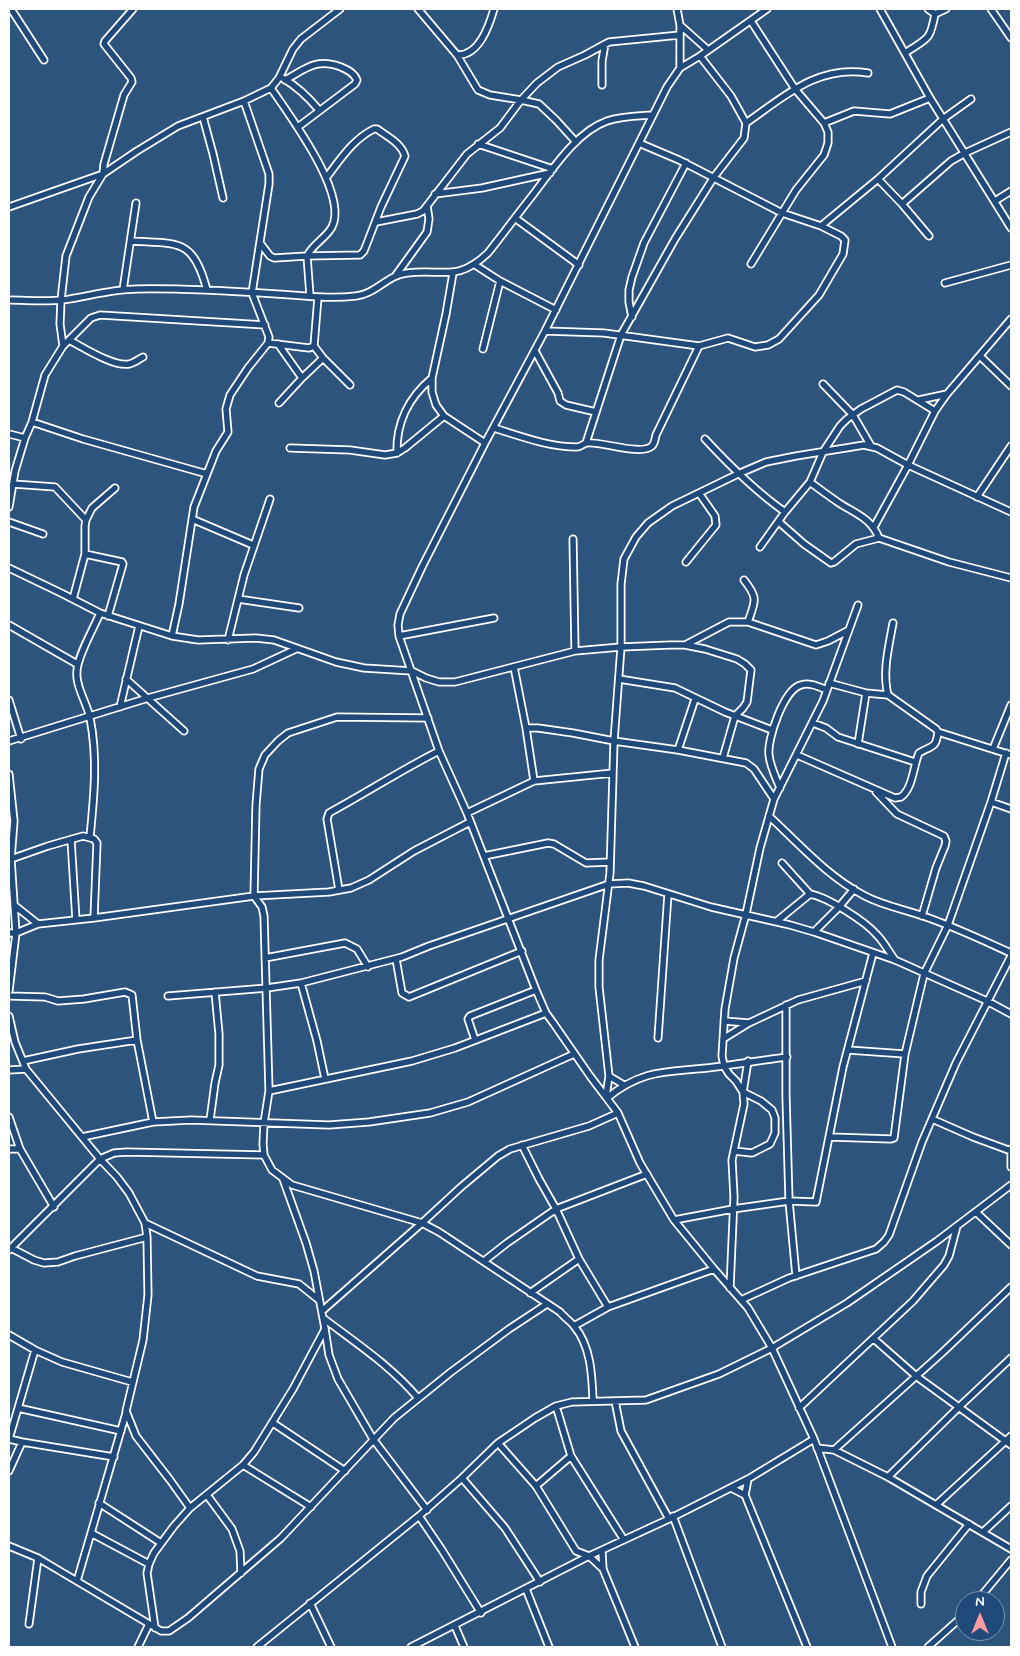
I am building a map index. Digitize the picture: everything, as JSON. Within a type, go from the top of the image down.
[{"type":"street","points":[[11,9],[44,60]]},
{"type":"street","points":[[63,346],[60,324],[62,283],[70,247],[89,197],[103,174],[104,164],[124,95],[132,82],[131,78],[104,44],[104,40],[133,9]]},
{"type":"street","points":[[282,79],[294,49],[301,39],[340,9]]},
{"type":"street","points":[[418,9],[458,55],[478,90],[490,95],[539,104],[576,142]]},
{"type":"street","points":[[458,55],[465,55],[474,49],[485,32],[494,9]]},
{"type":"street","points":[[677,9],[680,25],[680,68]]},
{"type":"street","points":[[768,9],[680,68],[667,87],[579,265],[422,567],[400,614],[398,625],[399,636],[439,751],[467,813],[546,1012],[574,1054],[618,1113],[640,1163],[674,1220],[748,1308],[772,1348],[814,1439],[892,1647]]},
{"type":"street","points":[[880,9],[930,98],[1011,228]]},
{"type":"street","points":[[928,9],[935,14]]},
{"type":"street","points":[[935,14],[946,9]]},
{"type":"street","points":[[991,9],[1011,38]]},
{"type":"street","points":[[905,53],[929,38],[935,14]]},
{"type":"street","points":[[751,21],[795,89],[824,123],[828,132],[828,143],[824,154],[796,190],[751,264]]},
{"type":"street","points":[[680,25],[708,50]]},
{"type":"street","points":[[376,222],[417,214],[427,206],[467,154],[500,128],[521,100],[537,83],[558,67],[605,44],[641,38],[680,35]]},
{"type":"street","points":[[602,84],[602,61],[605,44]]},
{"type":"street","points":[[586,443],[621,335],[675,239],[714,177],[744,138],[746,123],[731,96],[700,56]]},
{"type":"street","points":[[9,207],[103,174],[137,150],[178,126],[244,101],[271,88],[282,79],[319,63],[330,63],[346,69],[355,76],[357,80],[355,84],[298,127]]},
{"type":"street","points":[[746,123],[811,80],[840,72],[868,73]]},
{"type":"street","points":[[282,79],[309,98],[319,110]]},
{"type":"street","points":[[271,88],[308,142],[326,178],[335,206],[333,226],[309,250],[307,256],[310,296]]},
{"type":"street","points":[[824,123],[854,110],[890,114],[930,98]]},
{"type":"street","points":[[821,226],[878,179],[943,119],[970,99]]},
{"type":"street","points":[[172,636],[197,497],[216,451],[228,432],[226,408],[230,395],[268,343],[269,337],[252,292],[269,174],[244,101]]},
{"type":"street","points":[[396,275],[409,272],[453,273],[475,265],[488,253],[576,142],[590,130],[607,121],[652,115]]},
{"type":"street","points":[[203,117],[223,198]]},
{"type":"street","points":[[260,243],[270,256],[274,258],[360,255],[364,251],[405,156],[400,146],[377,129],[371,130],[354,143],[338,160],[326,178]]},
{"type":"street","points":[[902,204],[951,161],[1011,132]]},
{"type":"street","points":[[545,331],[604,333],[699,346],[728,338],[755,347],[768,345],[779,339],[819,295],[844,254],[845,240],[841,236],[821,226],[782,213],[686,163],[639,143]]},
{"type":"street","points":[[478,144],[552,171]]},
{"type":"street","points":[[632,317],[629,290],[632,277],[644,243],[686,163]]},
{"type":"street","points":[[435,194],[482,188],[552,171]]},
{"type":"street","points":[[878,179],[929,236]]},
{"type":"street","points":[[995,201],[1011,191]]},
{"type":"street","points":[[123,290],[136,203]]},
{"type":"street","points":[[9,300],[61,300],[99,292],[123,290],[207,290],[318,297],[356,296],[370,293],[396,275],[427,232],[429,218],[427,206]]},
{"type":"street","points":[[515,218],[579,265]]},
{"type":"street","points":[[130,241],[174,244],[183,247],[198,262],[207,290]]},
{"type":"street","points":[[475,265],[500,281],[556,310]]},
{"type":"street","points":[[945,283],[1011,265]]},
{"type":"street","points":[[453,273],[432,378],[432,392],[436,405],[444,416],[485,443]]},
{"type":"street","points":[[483,350],[500,281]]},
{"type":"street","points":[[318,297],[314,346],[323,358],[350,385]]},
{"type":"street","points":[[9,507],[25,438],[32,422],[45,375],[63,346],[91,318],[100,315],[265,325]]},
{"type":"street","points":[[874,527],[935,411],[1011,320]]},
{"type":"street","points":[[69,340],[121,364],[130,364],[143,357]]},
{"type":"street","points":[[268,343],[309,348],[314,346]]},
{"type":"street","points":[[278,344],[302,378]]},
{"type":"street","points":[[494,428],[534,441],[557,445],[579,447],[586,443],[643,449],[650,447],[654,444],[656,435],[699,346]]},
{"type":"street","points":[[535,351],[558,393],[560,401],[566,405],[596,412]]},
{"type":"street","points":[[980,356],[1011,386]]},
{"type":"street","points":[[279,403],[323,358]]},
{"type":"street","points":[[397,453],[398,433],[404,416],[421,387],[432,378]]},
{"type":"street","points":[[823,384],[853,415],[871,446]]},
{"type":"street","points":[[760,548],[785,512],[810,482],[823,452],[840,426],[853,415],[897,390],[919,400],[935,411]]},
{"type":"street","points":[[919,400],[948,394]]},
{"type":"street","points":[[290,448],[350,450],[385,455],[397,453],[444,416]]},
{"type":"street","points":[[32,422],[83,439],[207,474]]},
{"type":"street","points":[[9,434],[25,438]]},
{"type":"street","points":[[704,439],[738,474],[785,512]]},
{"type":"street","points":[[977,497],[1011,444]]},
{"type":"street","points":[[607,1097],[609,1076],[600,987],[600,960],[609,884],[614,741],[621,647],[620,584],[624,559],[636,536],[648,523],[672,506],[766,462],[864,445],[871,446],[1011,512]]},
{"type":"street","points":[[810,482],[868,520],[879,538]]},
{"type":"street","points":[[13,484],[54,487],[86,520]]},
{"type":"street","points":[[72,599],[86,554],[86,520],[92,508],[115,488]]},
{"type":"street","points":[[686,562],[716,525],[715,516],[699,492]]},
{"type":"street","points":[[228,640],[253,545],[270,499]]},
{"type":"street","points":[[192,519],[253,545]]},
{"type":"street","points":[[9,522],[43,534]]},
{"type":"street","points":[[779,522],[804,544],[831,563],[856,544],[879,538],[949,562],[1011,578]]},
{"type":"street","points":[[572,539],[575,651]]},
{"type":"street","points":[[86,554],[112,559],[123,564],[108,616]]},
{"type":"street","points":[[9,568],[100,613],[172,636],[198,640],[256,638],[274,640],[336,662],[364,668],[412,670],[426,678],[439,682],[455,682],[575,651],[685,645],[705,648],[736,659],[749,666],[751,670],[747,702],[735,716],[723,758]]},
{"type":"street","points":[[744,580],[755,596],[748,622]]},
{"type":"street","points":[[238,599],[299,608]]},
{"type":"street","points":[[734,1150],[752,1153],[770,1144],[775,1133],[775,1118],[772,1110],[761,1101],[743,1092],[724,1066],[722,1039],[734,958],[746,914],[760,848],[774,799],[813,723],[858,605]]},
{"type":"street","points":[[90,838],[95,768],[90,717],[76,675],[77,664],[100,613]]},
{"type":"street","points":[[399,636],[494,618]]},
{"type":"street","points":[[685,645],[729,622],[736,621],[748,622],[816,645],[828,642],[849,630]]},
{"type":"street","points":[[888,696],[886,668],[893,622]]},
{"type":"street","points":[[9,625],[77,664]]},
{"type":"street","points":[[120,707],[139,626]]},
{"type":"street","points":[[9,741],[21,739],[148,698],[253,669],[296,649]]},
{"type":"street","points":[[514,667],[534,781]]},
{"type":"street","points":[[619,678],[675,688],[735,716],[772,730]]},
{"type":"street","points":[[126,679],[184,731]]},
{"type":"street","points":[[780,788],[768,754],[772,730],[788,695],[801,684],[828,686],[888,696],[938,732],[1008,754],[948,925],[924,974],[904,1054],[894,1138],[830,1137]]},
{"type":"street","points":[[858,744],[866,693]]},
{"type":"street","points":[[678,750],[696,699]]},
{"type":"street","points":[[9,700],[21,739]]},
{"type":"street","points":[[993,749],[1011,705]]},
{"type":"street","points":[[428,718],[337,717],[288,733],[265,754],[259,769],[256,805],[254,896],[262,907],[264,916],[269,1091],[264,1123],[264,1155],[272,1170],[292,1185],[422,1223],[440,1232],[547,1304],[574,1326],[586,1350],[590,1365],[593,1400]]},
{"type":"street","points":[[813,723],[826,728],[838,737],[915,762]]},
{"type":"street","points":[[526,728],[538,728],[678,750],[746,763],[754,769],[774,799]]},
{"type":"street","points":[[797,755],[894,798],[901,797],[908,789],[919,753],[934,746],[938,732]]},
{"type":"street","points":[[339,890],[327,819],[329,813],[439,751]]},
{"type":"street","points":[[467,813],[534,781],[613,773]]},
{"type":"street","points":[[9,774],[14,820],[11,859],[16,933],[10,961],[9,991]]},
{"type":"street","points":[[875,790],[897,814],[944,836],[946,841],[922,916]]},
{"type":"street","points":[[991,802],[1011,809]]},
{"type":"street","points":[[740,1300],[796,1276],[876,1249],[884,1242],[889,1235],[922,1142],[956,1063],[1011,955],[948,925],[884,905],[864,896],[822,866],[769,816]]},
{"type":"street","points":[[9,933],[16,933],[38,924],[254,896],[329,892],[350,888],[369,880],[414,851],[470,822]]},
{"type":"street","points":[[11,859],[83,836],[94,839],[97,843],[94,918]]},
{"type":"street","points":[[71,840],[76,920]]},
{"type":"street","points":[[484,856],[548,843],[554,844],[586,863],[610,862]]},
{"type":"street","points":[[782,862],[810,894],[839,907],[858,919],[877,935],[895,960]]},
{"type":"street","points":[[168,996],[266,988],[301,983],[368,967],[396,959],[609,884],[628,883],[644,886],[711,907],[814,932],[895,960],[987,1001],[1011,1014]]},
{"type":"street","points":[[814,932],[854,889]]},
{"type":"street","points":[[658,1038],[668,894]]},
{"type":"street","points":[[776,922],[810,894]]},
{"type":"street","points":[[14,905],[38,924]]},
{"type":"street","points":[[265,958],[345,943],[356,949],[368,967]]},
{"type":"street","points":[[396,959],[402,993],[410,997],[522,951]]},
{"type":"street","points":[[674,1220],[733,1209],[789,1202],[816,1202],[843,1067],[873,953]]},
{"type":"street","points":[[722,1039],[786,1005],[816,994],[866,981]]},
{"type":"street","points":[[301,983],[325,1079]]},
{"type":"street","points":[[475,1040],[468,1022],[470,1016],[536,990]]},
{"type":"street","points":[[9,996],[45,997],[58,1001],[125,992],[130,993],[133,998],[137,1040],[153,1122]]},
{"type":"street","points":[[210,1120],[219,1065],[219,1034],[215,992]]},
{"type":"street","points":[[786,1005],[789,1202],[796,1276]]},
{"type":"street","points":[[269,1091],[412,1060],[475,1040],[546,1012]]},
{"type":"street","points":[[9,1016],[15,1042],[26,1069],[129,1193],[145,1223],[147,1237],[148,1295],[143,1340],[114,1457],[77,1581]]},
{"type":"street","points":[[724,1020],[749,1023]]},
{"type":"street","points":[[23,1061],[78,1049],[137,1040]]},
{"type":"street","points":[[848,1050],[904,1054]]},
{"type":"street","points":[[82,1137],[153,1122],[210,1120],[329,1125],[369,1122],[430,1113],[468,1102],[574,1054]]},
{"type":"street","points":[[607,1097],[624,1085],[649,1075],[787,1057]]},
{"type":"street","points":[[730,1288],[734,1197],[732,1160],[742,1118],[743,1092],[748,1061]]},
{"type":"street","points":[[9,1070],[26,1069]]},
{"type":"street","points":[[609,1076],[624,1085]]},
{"type":"street","points":[[322,1311],[498,1156],[510,1149],[589,1126],[618,1113]]},
{"type":"street","points":[[9,1117],[20,1149],[54,1207]]},
{"type":"street","points":[[932,1119],[973,1137],[1011,1150],[1011,1167]]},
{"type":"street","points":[[522,1145],[556,1209],[579,1259],[608,1308]]},
{"type":"street","points":[[9,1149],[20,1149]]},
{"type":"street","points":[[147,1237],[58,1262],[44,1263],[10,1249],[100,1159],[114,1153],[264,1155]]},
{"type":"street","points":[[484,1261],[556,1209],[647,1174]]},
{"type":"street","points":[[283,1179],[314,1270],[326,1329],[329,1355],[338,1379],[374,1438],[426,1510]]},
{"type":"street","points":[[256,1647],[419,1516],[498,1443],[535,1418],[556,1406],[572,1402],[646,1400],[719,1374],[772,1348],[846,1303],[1010,1188]]},
{"type":"street","points":[[976,1212],[1011,1245]]},
{"type":"street","points":[[145,1223],[258,1276],[299,1284],[319,1301]]},
{"type":"street","points":[[799,1408],[913,1301],[944,1265],[949,1256],[956,1226]]},
{"type":"street","points":[[530,1294],[579,1259]]},
{"type":"street","points":[[574,1326],[608,1308],[714,1269]]},
{"type":"street","points":[[834,1450],[1011,1287]]},
{"type":"street","points":[[9,1546],[38,1558],[160,1631],[169,1631],[188,1618],[281,1538],[394,1418],[509,1329],[547,1304]]},
{"type":"street","points":[[323,1318],[384,1364],[418,1398]]},
{"type":"street","points":[[155,1628],[147,1574],[154,1553],[190,1508],[243,1464],[254,1452],[273,1423],[326,1329]]},
{"type":"street","points":[[9,1335],[35,1350],[62,1362],[132,1382]]},
{"type":"street","points":[[874,1339],[916,1376],[1009,1443]]},
{"type":"street","points":[[35,1350],[9,1439],[114,1457]]},
{"type":"street","points":[[888,1477],[1011,1358]]},
{"type":"street","points":[[615,1401],[621,1431],[671,1518],[722,1647]]},
{"type":"street","points":[[556,1406],[572,1456],[624,1540]]},
{"type":"street","points":[[18,1408],[121,1431]]},
{"type":"street","points":[[126,1411],[136,1436],[190,1508]]},
{"type":"street","points":[[273,1423],[345,1471]]},
{"type":"street","points":[[936,1505],[1009,1443],[1011,1436]]},
{"type":"street","points":[[411,1647],[590,1556],[731,1488],[814,1439]]},
{"type":"street","points":[[9,1472],[22,1442]]},
{"type":"street","points":[[498,1443],[536,1486],[576,1551],[590,1556],[603,1569]]},
{"type":"street","points":[[817,1448],[834,1450],[888,1477],[1011,1549]]},
{"type":"street","points":[[536,1486],[572,1456]]},
{"type":"street","points":[[243,1464],[311,1507]]},
{"type":"street","points":[[462,1478],[505,1528],[540,1582]]},
{"type":"street","points":[[748,1479],[745,1495],[807,1647]]},
{"type":"street","points":[[731,1488],[745,1495]]},
{"type":"street","points":[[207,1495],[232,1529],[240,1551],[241,1573]]},
{"type":"street","points":[[99,1504],[161,1543]]},
{"type":"street","points":[[983,1532],[1011,1506]]},
{"type":"street","points":[[419,1516],[481,1613]]},
{"type":"street","points":[[921,1604],[921,1592],[927,1576],[969,1524]]},
{"type":"street","points":[[91,1533],[149,1564]]},
{"type":"street","points":[[574,1564],[576,1551]]},
{"type":"street","points":[[602,1551],[603,1569],[635,1647]]},
{"type":"street","points":[[29,1624],[38,1558]]},
{"type":"street","points":[[985,1591],[1011,1560]]},
{"type":"street","points":[[526,1589],[549,1647]]},
{"type":"street","points":[[310,1603],[331,1647]]},
{"type":"street","points":[[928,1647],[955,1623]]},
{"type":"street","points":[[138,1647],[149,1624]]},
{"type":"street","points":[[455,1626],[464,1647]]}]
